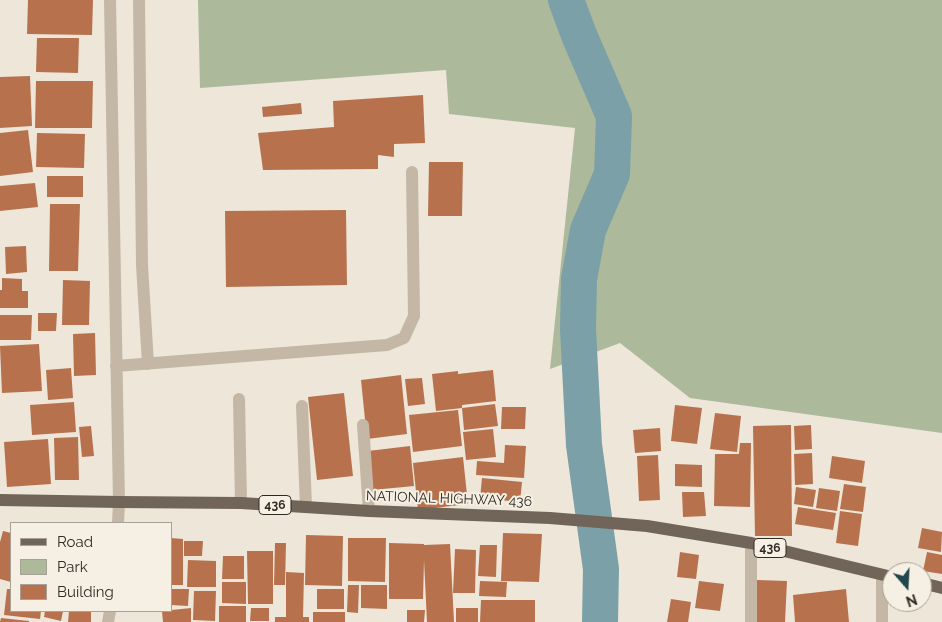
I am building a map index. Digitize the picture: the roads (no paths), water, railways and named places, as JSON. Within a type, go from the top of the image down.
[{"type":"main road","name":"NATIONAL HIGHWAY 436","points":[[0,500],[240,503],[306,508],[550,518],[647,526],[751,543],[882,575]]},
{"type":"street","points":[[110,0],[118,522]]},
{"type":"street","points":[[139,0],[142,265],[148,364]]},
{"type":"street","points":[[116,366],[387,345],[404,338],[414,316],[412,172]]},
{"type":"street","points":[[238,399],[240,503]]},
{"type":"street","points":[[302,406],[306,508]]},
{"type":"street","points":[[363,425],[369,511]]},
{"type":"street","points":[[751,543],[751,622]]},
{"type":"waterway","points":[[566,0],[614,116],[612,174],[588,230],[579,279],[578,329],[584,445],[601,569],[600,622]]}]
